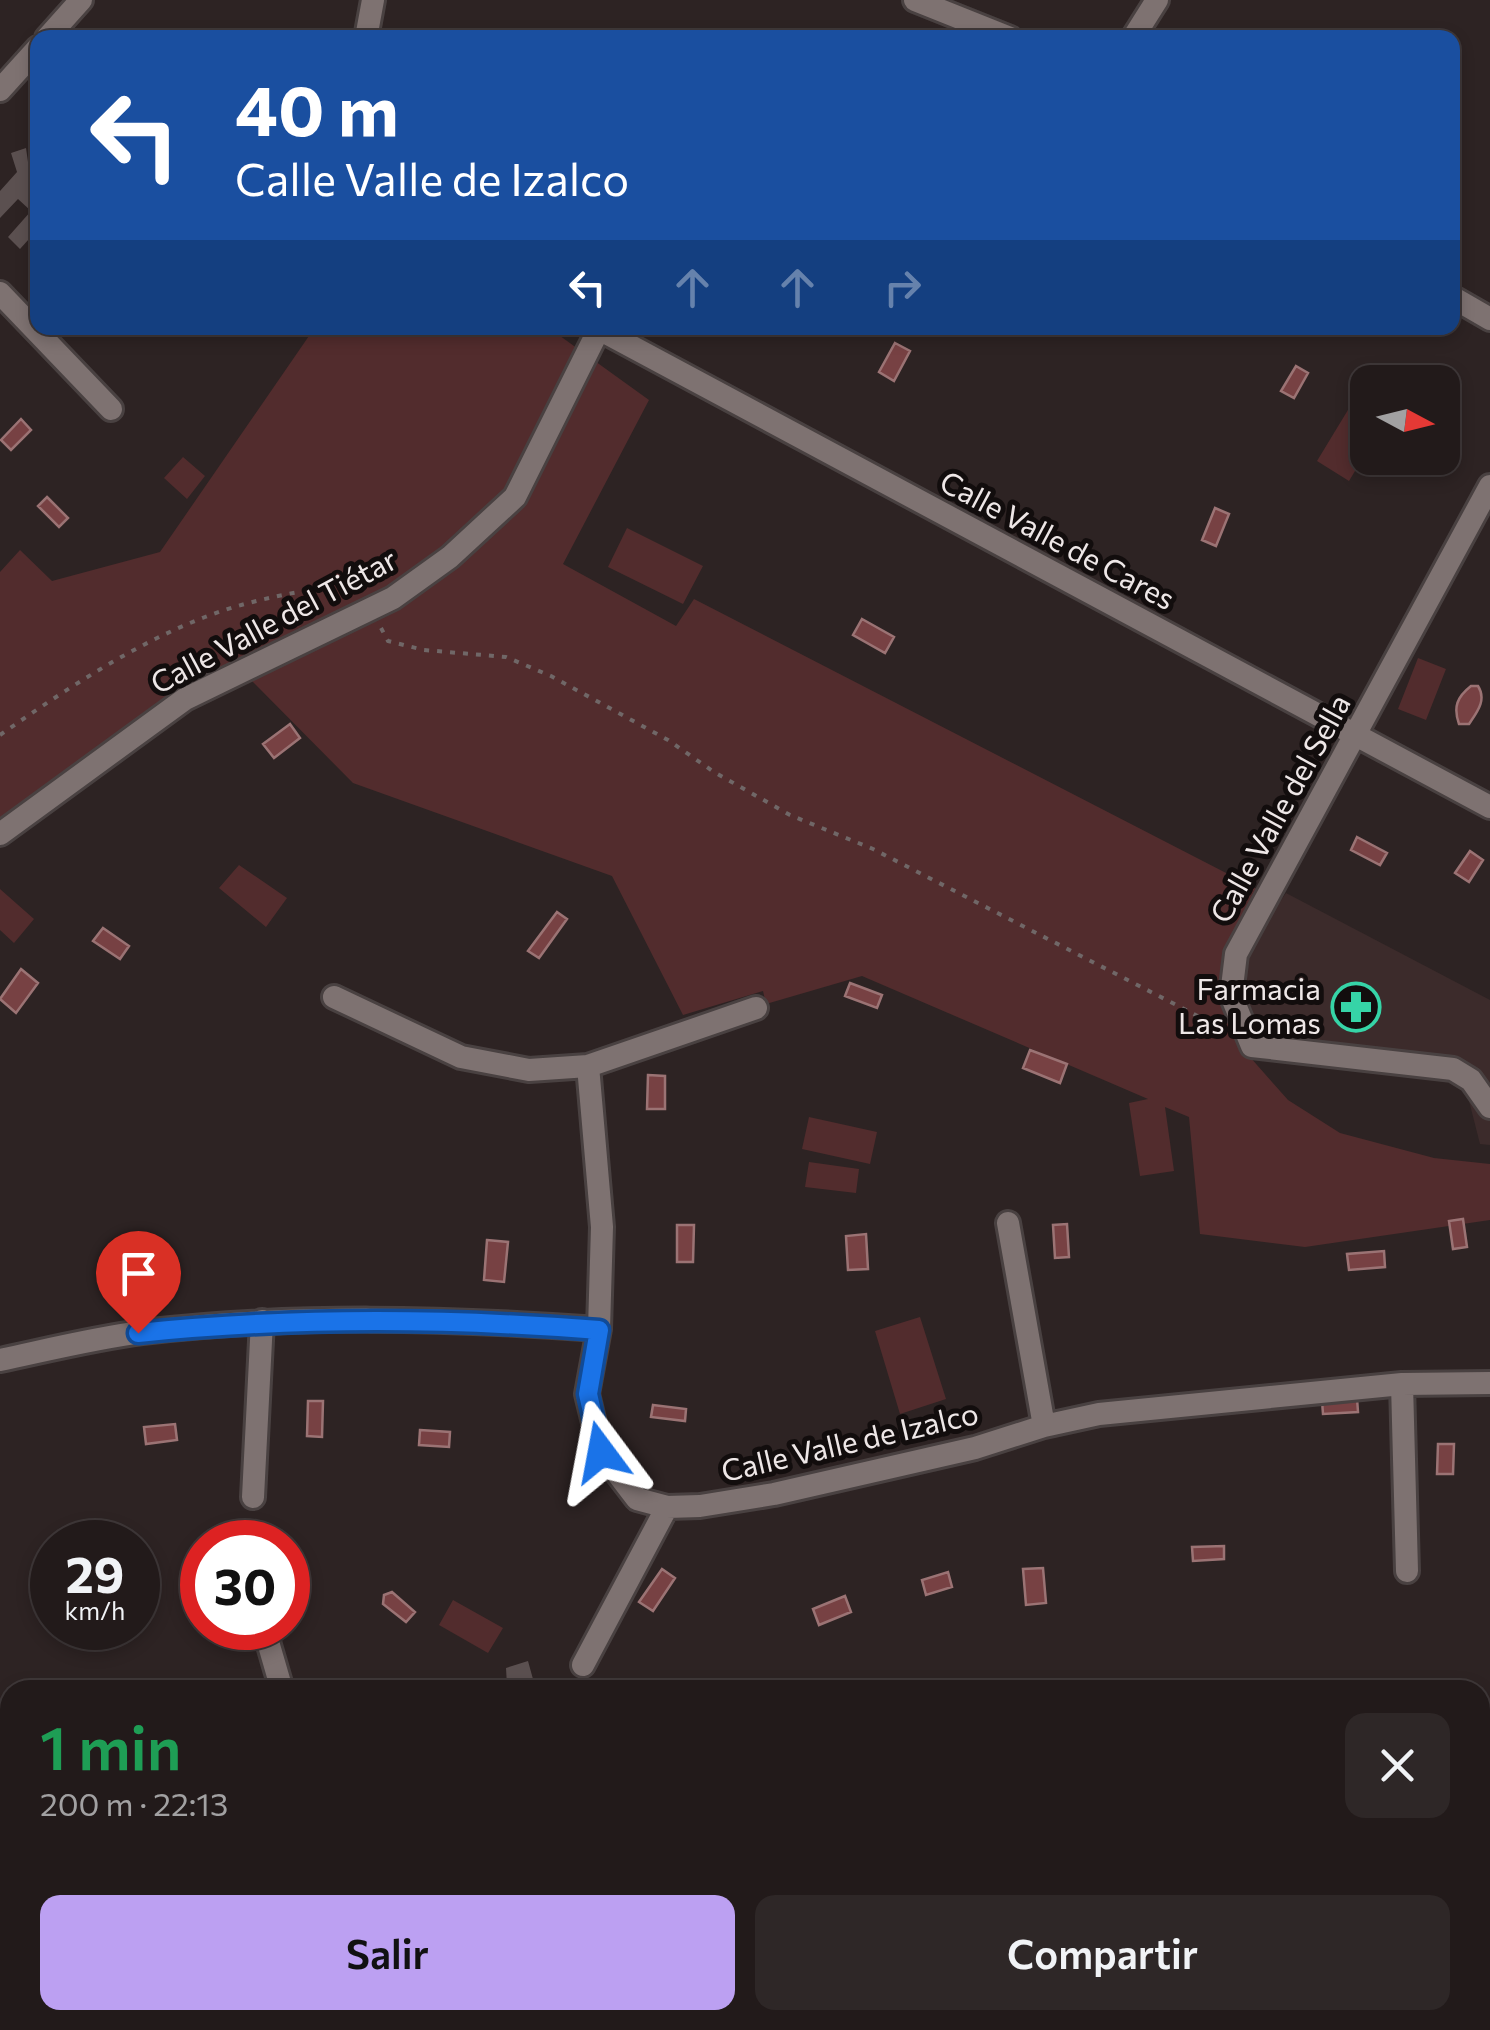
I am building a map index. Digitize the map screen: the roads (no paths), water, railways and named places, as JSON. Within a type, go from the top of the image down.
[{"type":"street","points":[[54,30],[80,0]]},
{"type":"street","points":[[367,30],[373,0]]},
{"type":"street","points":[[916,0],[990,30]]},
{"type":"street","points":[[1138,30],[1157,0]]},
{"type":"street","points":[[0,90],[30,57]]},
{"type":"street","points":[[0,294],[30,325]]},
{"type":"street","points":[[1460,301],[1490,319]]},
{"type":"street","points":[[39,335],[110,409]]},
{"type":"street","name":"Calle Valle del Tiétar","points":[[0,834],[184,699],[393,598],[450,557],[515,497],[595,335]]},
{"type":"street","name":"Calle Valle de Cares","points":[[611,335],[1490,807]]},
{"type":"street","name":"Calle Valle del Sella","points":[[1490,486],[1236,954],[1231,995],[1252,1046],[1452,1069],[1471,1080],[1490,1108]]},
{"type":"street","points":[[334,996],[461,1058],[529,1070],[588,1066],[756,1008]]},
{"type":"street","points":[[583,1664],[667,1508],[638,1499],[601,1452],[588,1394],[599,1330],[602,1228],[588,1066]]},
{"type":"street","points":[[1008,1223],[1044,1426]]},
{"type":"street","points":[[0,1360],[138,1333],[262,1321],[344,1318],[599,1330]]},
{"type":"street","points":[[253,1497],[262,1321]]},
{"type":"street","name":"Calle Valle de Izalco","points":[[667,1508],[774,1494],[976,1448],[1044,1426],[1099,1414],[1402,1384],[1490,1382]]},
{"type":"street","points":[[1402,1384],[1407,1571]]},
{"type":"street","points":[[270,1650],[279,1680]]},
{"type":"place","name":"Farmacia Las Lomas","points":[[1356,1007]]}]
